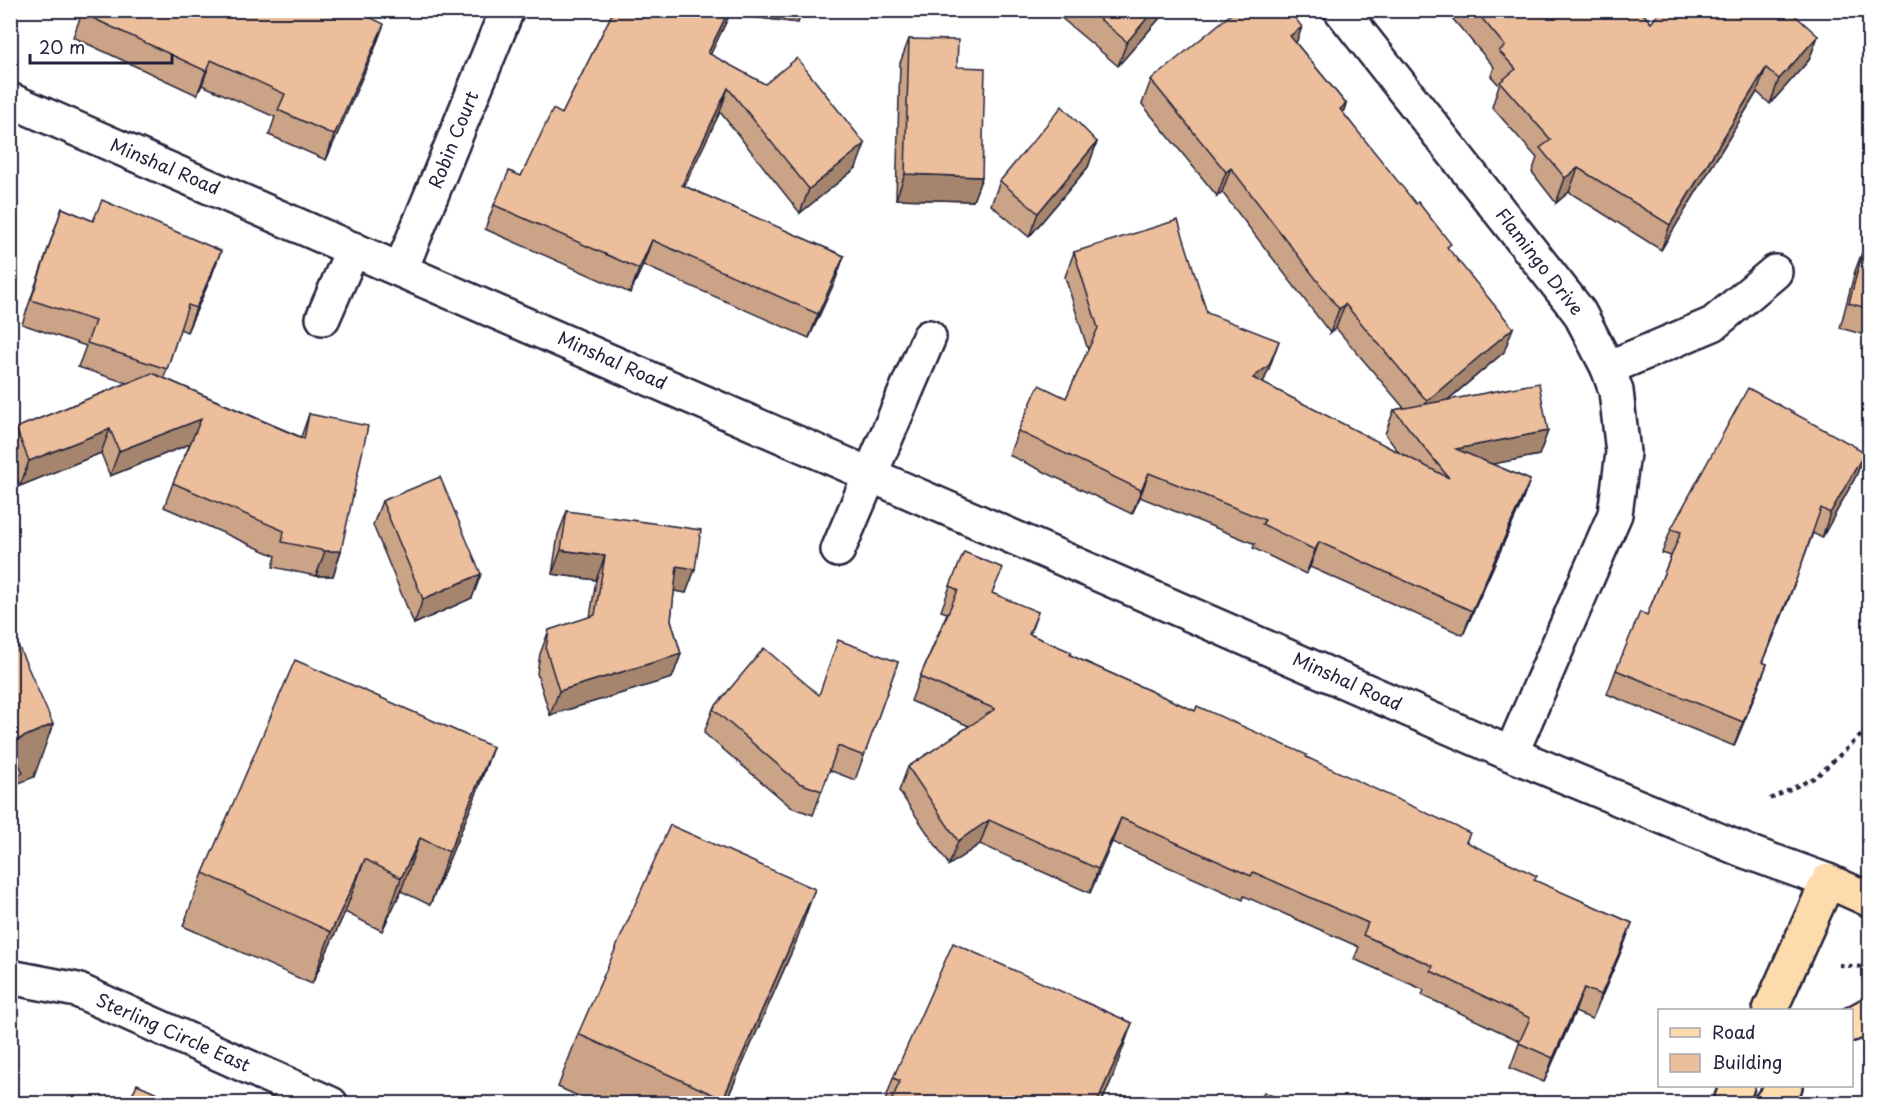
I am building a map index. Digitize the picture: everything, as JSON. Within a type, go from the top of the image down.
[{"type":"main road","points":[[1771,1009],[1828,880],[1869,900]]},
{"type":"main road","points":[[1853,1023],[1869,1014]]},
{"type":"main road","points":[[1730,1104],[1737,1087]]},
{"type":"main road","points":[[1771,1104],[1784,1087]]},
{"type":"street","name":"Robin Court","points":[[401,269],[507,10]]},
{"type":"street","name":"Flamingo Drive","points":[[1341,10],[1579,312],[1608,368],[1616,392],[1623,453],[1615,514],[1511,754]]},
{"type":"street","name":"Minshal Road","points":[[10,100],[1511,754],[1745,851],[1828,880]]},
{"type":"street","points":[[323,318],[354,249]]},
{"type":"street","points":[[1608,368],[1713,324],[1775,272]]},
{"type":"street","points":[[838,550],[929,337]]},
{"type":"street","name":"Sterling Circle East","points":[[10,977],[77,990],[331,1104]]},
{"type":"path","points":[[1770,799],[1816,777],[1869,727]]},
{"type":"path","points":[[1839,965],[1865,967]]},
{"type":"building","points":[[83,10],[355,10],[384,24],[334,135],[278,110],[285,94],[211,60],[206,71],[82,13]]},
{"type":"building","points":[[614,10],[631,10],[635,13],[635,10],[729,10],[708,53],[765,84],[797,58],[865,144],[809,189],[728,88],[682,185],[844,256],[818,314],[652,240],[639,269],[494,205],[509,171],[521,176],[553,109],[562,114]]},
{"type":"building","points":[[1089,10],[1154,10],[1127,42]]},
{"type":"building","points":[[1236,10],[1289,10],[1302,27],[1290,36],[1346,104],[1340,109],[1416,204],[1418,202],[1451,244],[1447,247],[1513,328],[1427,401],[1345,304],[1339,309],[1231,168],[1226,172],[1151,80]]},
{"type":"building","points":[[1475,10],[1640,10],[1651,23],[1662,10],[1789,10],[1818,36],[1779,79],[1766,68],[1670,225],[1578,168],[1565,178],[1540,148],[1551,140],[1500,82],[1516,69],[1499,51],[1505,46]]},
{"type":"building","points":[[909,39],[958,40],[957,67],[985,68],[982,177],[905,174]]},
{"type":"building","points":[[1062,106],[1097,142],[1038,213],[1000,181]]},
{"type":"building","points":[[102,200],[221,251],[196,308],[188,305],[167,369],[87,343],[95,321],[31,300],[62,208],[93,221]]},
{"type":"building","points":[[1178,220],[1207,313],[1279,341],[1269,365],[1253,378],[1449,478],[1394,410],[1539,383],[1548,431],[1456,449],[1530,480],[1472,611],[1319,542],[1315,550],[1262,524],[1265,520],[1149,473],[1141,490],[1018,431],[1039,385],[1066,398],[1098,328],[1074,252]]},
{"type":"building","points":[[1864,247],[1869,248],[1869,309],[1849,303]]},
{"type":"building","points":[[152,373],[304,439],[309,414],[368,426],[341,551],[325,551],[282,542],[284,531],[173,483],[201,419],[119,451],[110,429],[29,461],[16,428]]},
{"type":"building","points":[[1748,388],[1865,452],[1830,513],[1821,508],[1797,577],[1762,662],[1767,664],[1743,722],[1616,670],[1640,612],[1647,615],[1681,532],[1671,529]]},
{"type":"building","points":[[440,477],[481,574],[423,599],[382,501]]},
{"type":"building","points":[[567,511],[701,530],[695,569],[677,566],[671,620],[681,654],[559,691],[546,649],[549,630],[595,615],[605,556],[561,550]]},
{"type":"building","points":[[964,552],[1003,568],[992,593],[1038,612],[1029,634],[1195,711],[1197,706],[1307,755],[1306,757],[1470,833],[1466,842],[1537,876],[1534,880],[1632,923],[1601,995],[1584,988],[1553,1058],[1519,1043],[1530,1018],[1431,971],[1433,966],[1363,935],[1368,923],[1253,872],[1251,876],[1121,818],[1098,869],[989,820],[958,841],[908,767],[995,709],[920,677],[958,590],[950,586]]},
{"type":"building","points":[[10,627],[53,724],[10,743]]},
{"type":"building","points":[[838,640],[898,662],[864,756],[838,746],[822,791],[799,783],[713,709],[764,648],[819,695]]},
{"type":"building","points":[[295,660],[493,747],[449,852],[420,838],[401,878],[365,859],[331,932],[203,873]]},
{"type":"building","points":[[10,743],[23,773],[10,779]]},
{"type":"building","points":[[670,825],[815,889],[723,1099],[578,1034]]},
{"type":"building","points":[[953,943],[1132,1023],[1096,1104],[890,1104],[900,1081],[893,1078]]},
{"type":"building","points":[[137,1084],[182,1104],[128,1104]]},
{"type":"building","points":[[1264,1092],[1289,1104],[1259,1104]]}]
